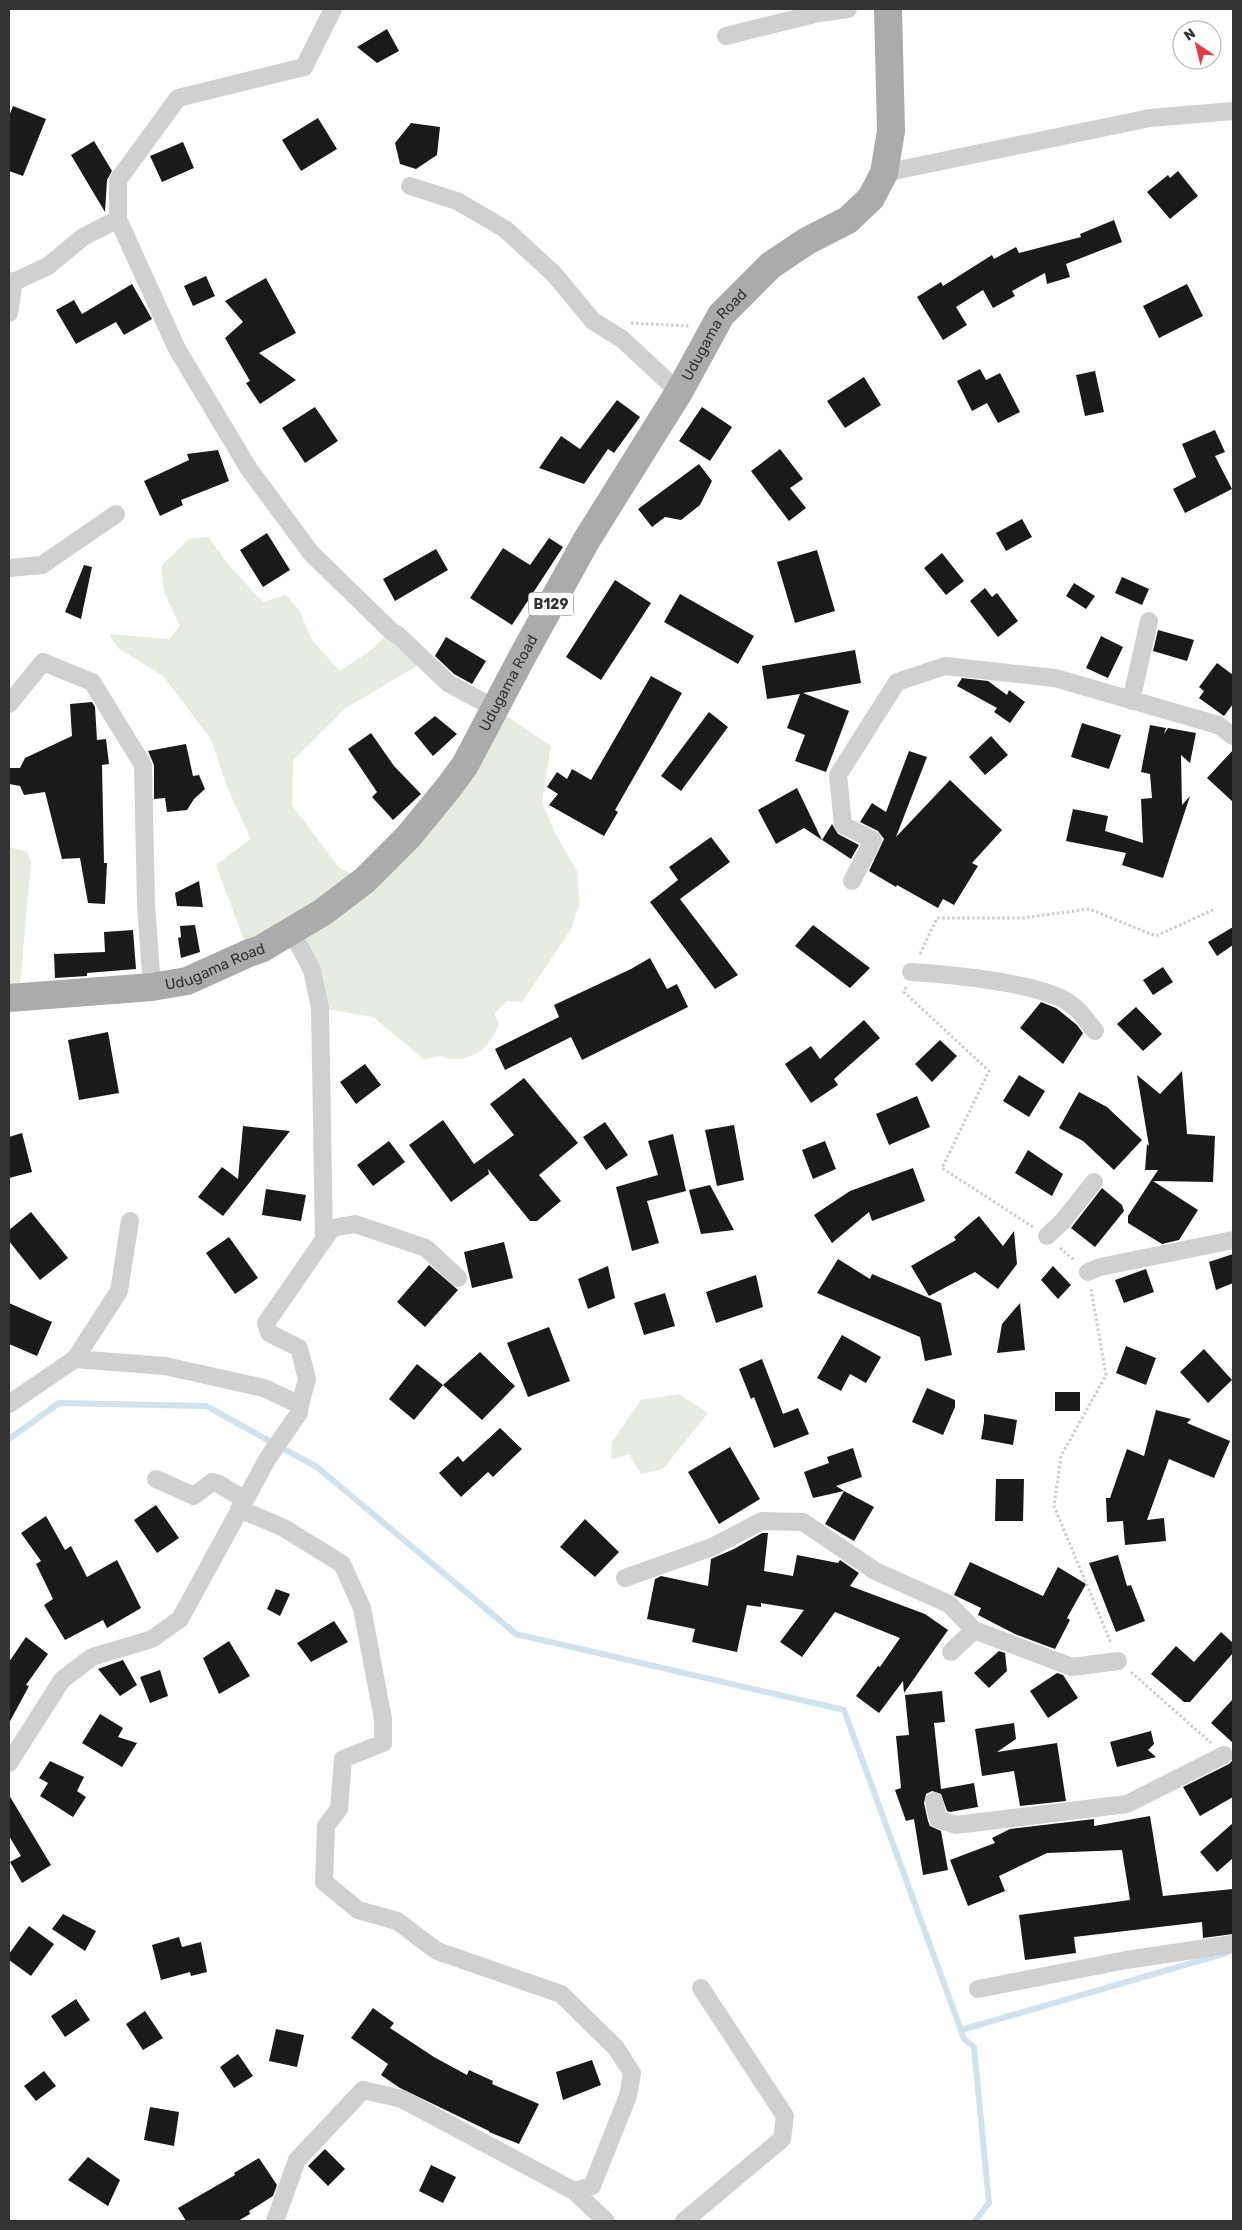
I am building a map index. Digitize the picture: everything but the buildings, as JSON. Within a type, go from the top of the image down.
[{"type":"main road","name":"Udugama Road","points":[[9,998],[152,987],[187,981],[249,952],[261,949],[323,912],[365,880],[408,837],[466,765],[521,658],[586,541],[679,392],[713,328],[739,295],[771,265],[807,241],[848,220],[871,198],[884,173],[891,131],[888,9]]},
{"type":"street","points":[[333,9],[304,67],[178,98],[118,180],[118,219],[177,349],[249,469],[311,553],[391,632],[399,636],[448,684],[496,709]]},
{"type":"street","points":[[726,36],[818,11],[848,9]]},
{"type":"street","points":[[884,173],[1150,118],[1233,111]]},
{"type":"street","points":[[410,186],[457,202],[504,229],[554,274],[593,321],[622,339],[679,392]]},
{"type":"street","points":[[9,312],[12,282],[48,266],[83,237],[118,219]]},
{"type":"street","points":[[9,568],[42,565],[116,514]]},
{"type":"street","points":[[1131,701],[1150,621]]},
{"type":"street","points":[[9,704],[43,662],[92,682],[143,765],[146,905],[152,987]]},
{"type":"street","points":[[852,881],[872,840],[843,825],[838,775],[897,682],[945,666],[1055,678],[1218,725],[1233,736]]},
{"type":"street","points":[[292,932],[312,970],[320,1008],[324,1240]]},
{"type":"street","points":[[911,972],[949,974],[1045,991],[1072,1004],[1094,1032]]},
{"type":"street","points":[[1047,1236],[1062,1222],[1094,1182]]},
{"type":"street","points":[[9,1404],[75,1358],[119,1291],[130,1221]]},
{"type":"street","points":[[9,1763],[62,1680],[92,1657],[152,1639],[180,1619],[268,1458],[300,1409],[306,1379],[299,1348],[269,1333],[266,1323],[332,1228],[354,1224],[426,1248],[458,1278]]},
{"type":"street","points":[[1088,1272],[1100,1267],[1233,1240]]},
{"type":"street","points":[[75,1358],[165,1366],[264,1388],[300,1409]]},
{"type":"street","points":[[156,1479],[194,1496],[212,1482],[219,1484],[242,1504],[342,1564],[362,1608],[383,1719],[383,1743],[343,1759],[339,1809],[326,1826],[324,1882],[358,1910],[397,1921],[437,1951],[560,1994],[616,2048],[632,2074],[628,2096],[592,2186],[574,2191]]},
{"type":"street","points":[[625,1578],[712,1547],[762,1520],[803,1522],[875,1571],[949,1604],[974,1630],[1072,1667],[1118,1660]]},
{"type":"street","points":[[952,1652],[974,1630]]},
{"type":"street","points":[[934,1801],[938,1819],[956,1825],[1128,1804],[1224,1755]]},
{"type":"street","points":[[978,1989],[1126,1960],[1233,1944]]},
{"type":"street","points":[[684,2221],[782,2139],[785,2116],[701,1988]]},
{"type":"street","points":[[275,2221],[297,2160],[363,2090],[402,2099],[574,2191],[606,2221]]},
{"type":"path","points":[[630,323],[713,328]]},
{"type":"shaded area","points":[[209,537],[226,562],[263,602],[286,595],[299,610],[312,640],[340,671],[370,651],[391,631],[425,661],[346,708],[293,760],[292,805],[339,868],[365,880],[496,709],[551,746],[542,802],[555,833],[577,871],[580,903],[571,929],[522,1002],[507,1001],[494,1014],[499,1023],[496,1031],[482,1050],[476,1054],[461,1058],[451,1059],[441,1056],[425,1060],[373,1017],[320,1008],[292,932],[249,953],[216,865],[251,839],[227,787],[211,739],[163,676],[118,648],[109,634],[169,639],[180,626],[164,592],[161,566],[189,539]]},
{"type":"shaded area","points":[[9,847],[27,852],[31,862],[19,997],[9,998]]},
{"type":"shaded area","points":[[679,1394],[708,1413],[663,1469],[641,1474],[629,1454],[611,1460],[612,1442],[641,1400]]},
{"type":"waterway","points":[[9,1439],[59,1403],[206,1406],[317,1467],[516,1634],[844,1710],[961,2030],[1226,1953]]},
{"type":"waterway","points":[[961,2030],[964,2039],[974,2047],[989,2203],[975,2221]]}]
